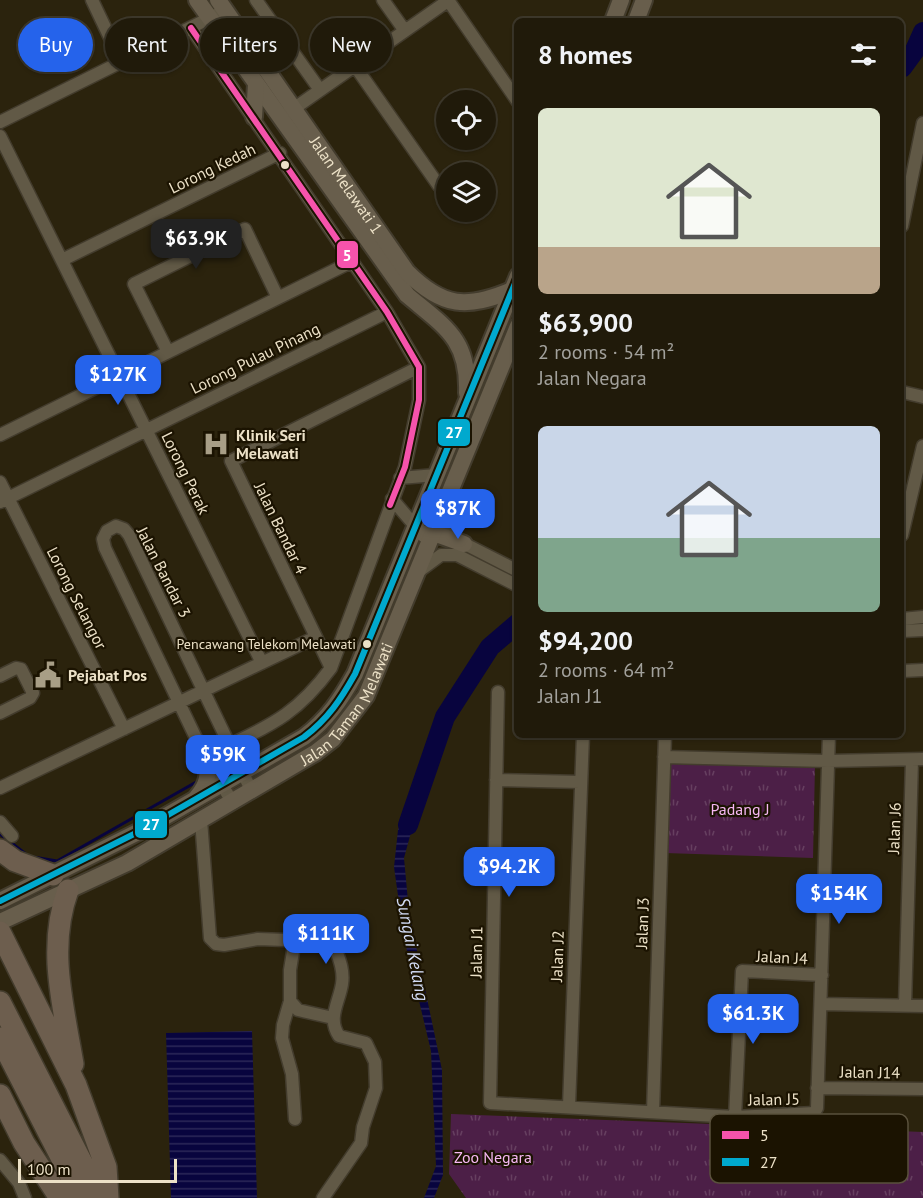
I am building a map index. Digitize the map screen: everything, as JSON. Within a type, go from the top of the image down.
[{"type":"highway","points":[[6,843],[15,861],[60,882],[56,941],[58,978],[76,1085]]},
{"type":"highway","points":[[0,932],[76,1085],[106,1167],[108,1198]]},
{"type":"highway","points":[[0,961],[19,971]]},
{"type":"highway","points":[[0,1002],[19,1057],[82,1198]]},
{"type":"highway","points":[[0,1038],[19,1057],[100,1198]]},
{"type":"highway","points":[[0,1095],[24,1143]]},
{"type":"highway","points":[[0,1114],[24,1143],[60,1198]]},
{"type":"main road","name":"Jalan Melawati 1","points":[[197,0],[209,18]]},
{"type":"main road","points":[[614,18],[621,0]]},
{"type":"main road","points":[[637,18],[644,0]]},
{"type":"main road","name":"Jalan Melawati 1","points":[[222,5],[287,113],[407,295],[447,330],[461,348],[468,368],[466,406]]},
{"type":"main road","name":"Jalan Melawati 1","points":[[248,72],[256,84],[287,113],[407,272],[421,285],[436,295],[469,304],[484,302],[514,284]]},
{"type":"main road","points":[[254,117],[256,84]]},
{"type":"main road","name":"Jalan Taman Melawati","points":[[0,922],[60,882],[312,731],[339,703],[355,674],[514,286]]},
{"type":"main road","name":"Jalan Taman Melawati","points":[[0,901],[128,863],[252,792],[333,739],[366,696],[514,336]]},
{"type":"main road","points":[[408,544],[416,537],[432,533],[464,544]]},
{"type":"main road","points":[[228,745],[246,760],[258,763]]},
{"type":"main road","points":[[194,800],[204,788],[209,774],[206,759]]},
{"type":"street","points":[[92,0],[105,26]]},
{"type":"street","points":[[256,0],[320,90]]},
{"type":"street","points":[[383,0],[405,31]]},
{"type":"street","points":[[392,40],[448,0],[514,96]]},
{"type":"street","points":[[211,18],[222,5]]},
{"type":"street","points":[[188,29],[200,24]]},
{"type":"street","points":[[191,28],[353,261],[387,312],[419,367],[419,400],[400,478],[331,668],[311,695],[275,724],[228,745]]},
{"type":"street","points":[[0,122],[105,70]]},
{"type":"street","points":[[287,113],[346,72]]},
{"type":"street","points":[[359,72],[436,182]]},
{"type":"street","points":[[904,216],[923,123]]},
{"type":"street","name":"Lorong Perak","points":[[0,136],[262,663]]},
{"type":"street","name":"Lorong Kedah","points":[[62,260],[280,153]]},
{"type":"street","points":[[168,352],[134,284],[245,229],[278,298]]},
{"type":"street","points":[[0,435],[353,261]]},
{"type":"street","name":"Lorong Pulau Pinang","points":[[4,500],[387,312]]},
{"type":"street","name":"Jalan Bandar 4","points":[[331,668],[231,461],[419,367]]},
{"type":"street","points":[[904,392],[923,397]]},
{"type":"street","points":[[904,527],[923,446]]},
{"type":"street","points":[[400,478],[436,475]]},
{"type":"street","name":"Lorong Selangor","points":[[0,482],[4,500],[124,729]]},
{"type":"street","points":[[392,499],[416,527]]},
{"type":"street","points":[[444,506],[450,531],[464,544],[514,569]]},
{"type":"street","name":"Jalan Bandar 3","points":[[233,802],[206,759],[105,548],[103,539],[107,531],[116,526],[124,529],[129,535],[252,792]]},
{"type":"street","points":[[414,576],[441,555],[457,555],[512,583]]},
{"type":"street","points":[[904,619],[923,617]]},
{"type":"street","points":[[904,631],[923,630]]},
{"type":"street","points":[[0,788],[316,637]]},
{"type":"street","points":[[0,676],[16,668],[21,669],[33,693],[30,698],[0,713]]},
{"type":"street","points":[[904,671],[923,670]]},
{"type":"street","name":"Jalan J1","points":[[490,1104],[498,692]]},
{"type":"street","name":"Jalan J2","points":[[569,1106],[583,738]]},
{"type":"street","name":"Jalan J3","points":[[653,1112],[665,738]]},
{"type":"street","name":"Jalan J5","points":[[788,1114],[814,1113],[817,1108],[829,738]]},
{"type":"street","points":[[664,756],[828,761],[917,759]]},
{"type":"street","name":"Jalan J6","points":[[905,1005],[917,759]]},
{"type":"street","points":[[496,780],[580,782]]},
{"type":"street","points":[[201,820],[210,938],[216,944],[224,945],[258,939],[295,939],[325,944],[336,950],[342,966],[342,984],[333,1018],[339,1036],[359,1040],[370,1048],[375,1062],[376,1088],[363,1127],[361,1143],[323,1198]]},
{"type":"street","points":[[0,822],[6,843]]},
{"type":"street","points":[[295,939],[289,977],[290,1001],[282,1038],[292,1074],[295,1119]]},
{"type":"street","name":"Jalan J4","points":[[735,1114],[741,971],[822,975]]},
{"type":"street","points":[[290,1001],[298,1010],[333,1018]]},
{"type":"street","points":[[821,1004],[923,1006]]},
{"type":"street","name":"Jalan J14","points":[[818,1088],[923,1089]]},
{"type":"street","name":"Jalan J5","points":[[490,1104],[569,1106],[710,1115]]},
{"type":"street","points":[[0,1160],[19,1183],[25,1198]]},
{"type":"green space","name":"Padang J","points":[[667,761],[815,765],[813,858],[665,853]]},
{"type":"green space","name":"Zoo Negara","points":[[451,1114],[710,1124],[710,1183],[908,1183],[908,1131],[923,1132],[923,1198],[466,1198],[449,1174]]},
{"type":"water","points":[[411,801],[419,803],[404,858],[409,912],[442,1070],[443,1175],[434,1198],[424,1198],[436,1166],[431,1051],[404,938],[394,867],[398,830]]},
{"type":"water","points":[[252,1031],[257,1198],[171,1198],[166,1033]]},
{"type":"waterway","name":"Sungai Kelang","points":[[904,65],[915,50],[923,32]]},
{"type":"waterway","name":"Sungai Kelang","points":[[408,825],[445,717],[490,647],[514,626]]},
{"type":"waterway","points":[[33,857],[57,861],[198,781]]},
{"type":"waterway","points":[[0,834],[27,855]]},
{"type":"transit line","name":"5","points":[[191,28],[387,312],[419,367],[419,400],[405,467],[390,505]]},
{"type":"transit line","name":"27","points":[[0,901],[140,831],[304,737],[327,716],[355,674],[514,286]]},
{"type":"place","name":"Klinik Seri Melawati","points":[[216,444]]},
{"type":"place","name":"Pencawang Telekom Melawati","points":[[367,644]]},
{"type":"place","name":"Pejabat Pos","points":[[48,675]]}]
